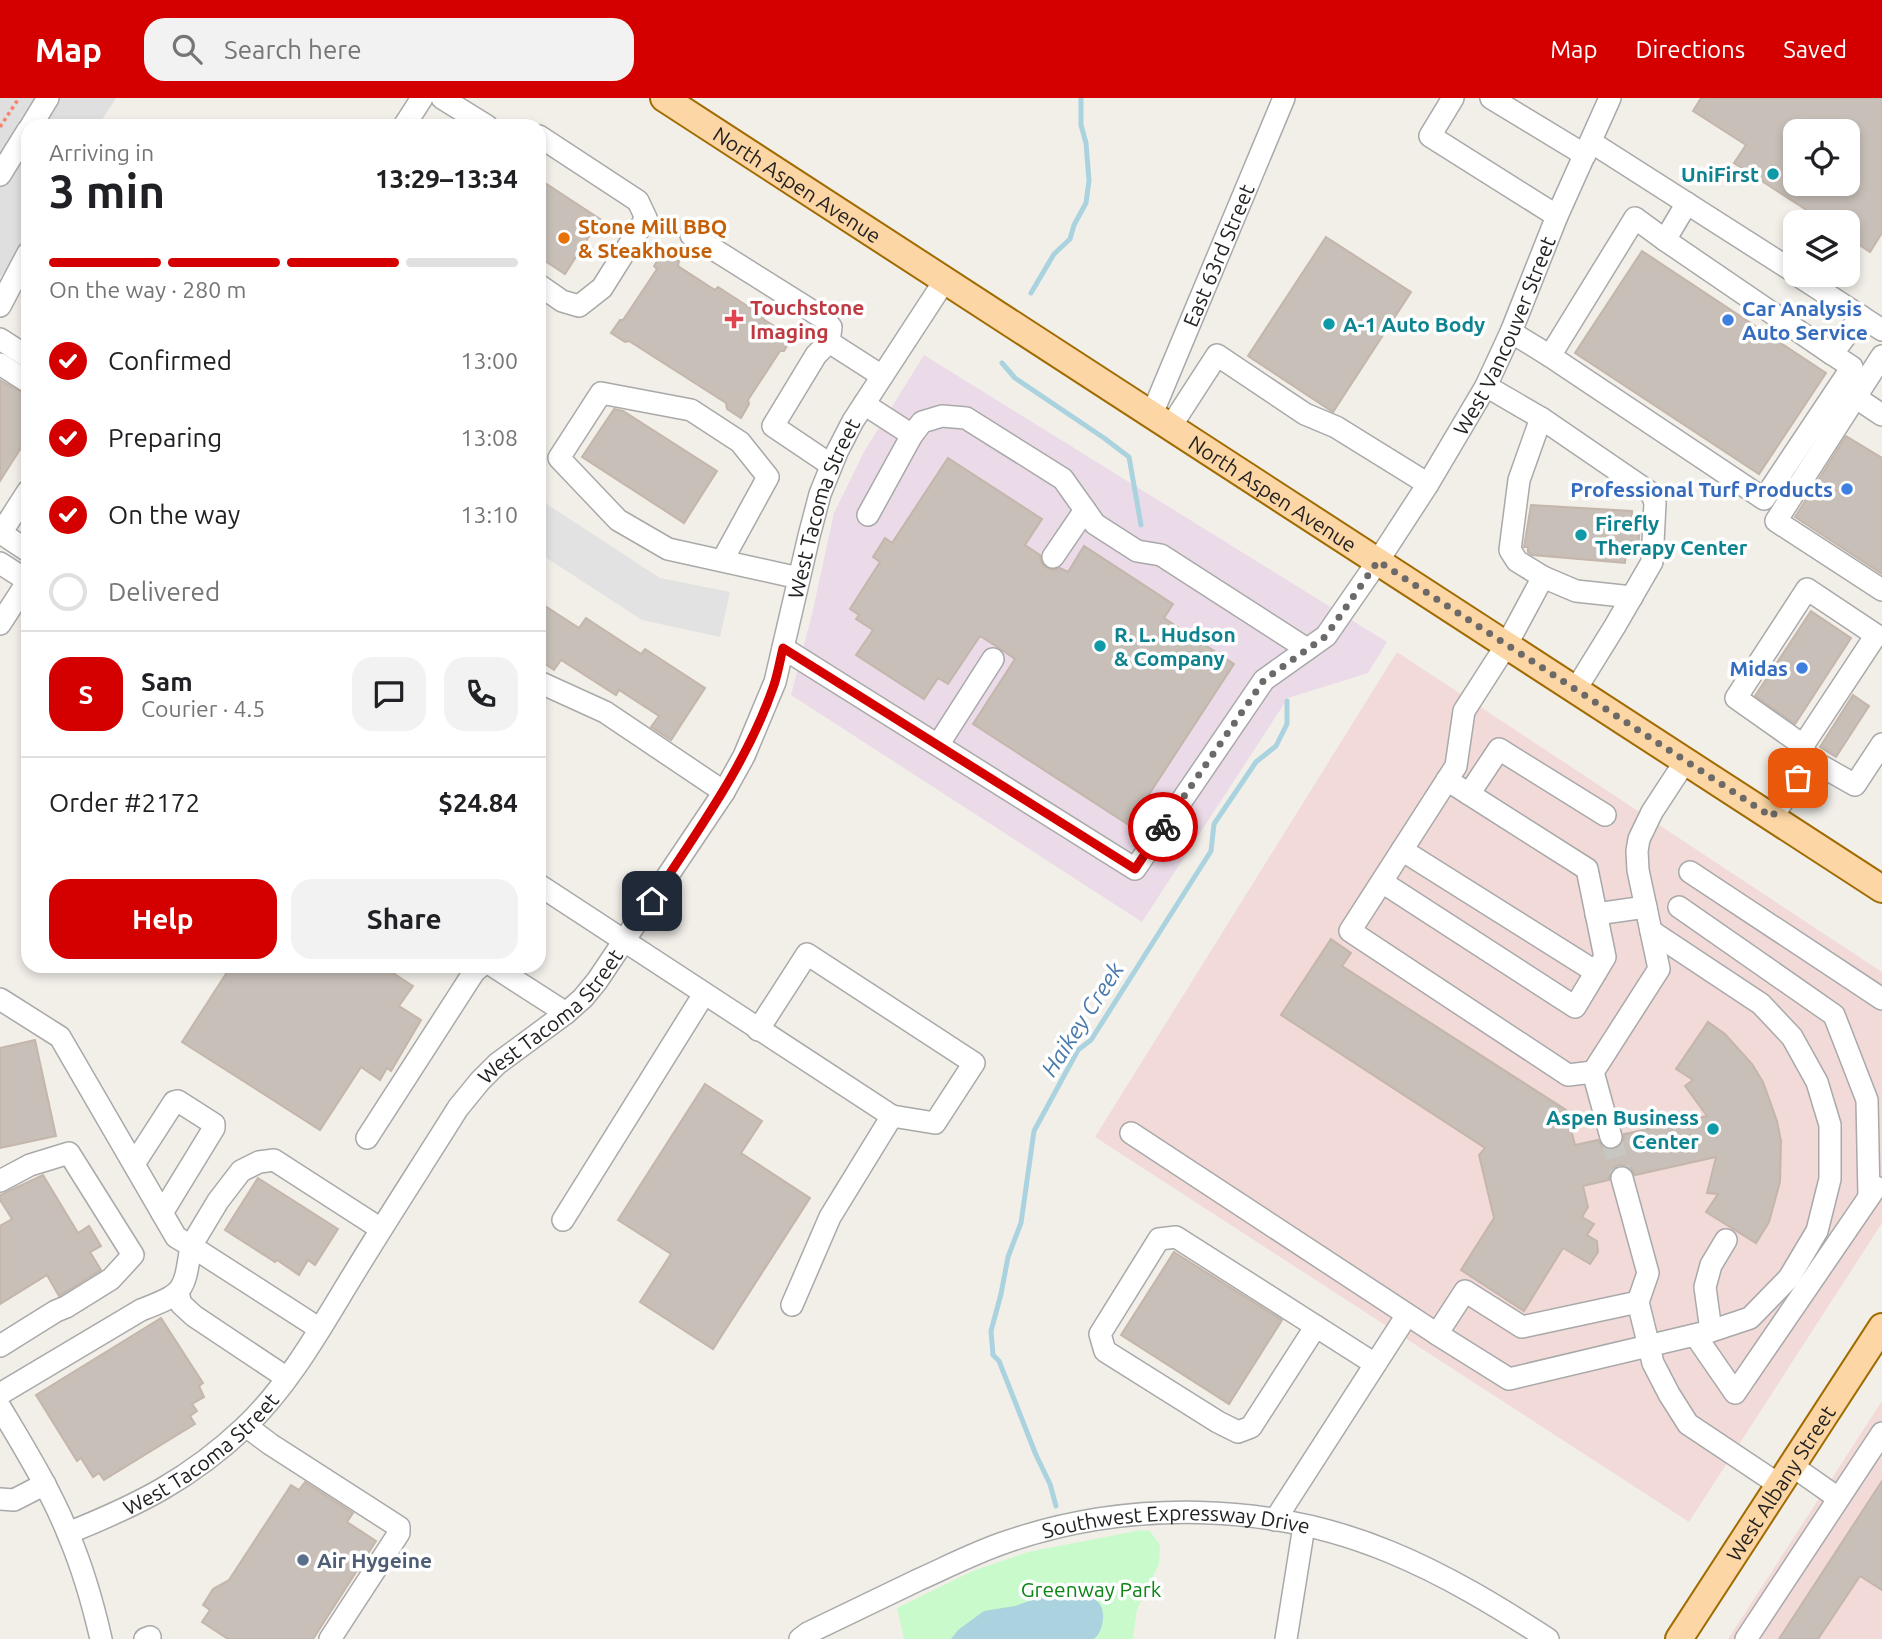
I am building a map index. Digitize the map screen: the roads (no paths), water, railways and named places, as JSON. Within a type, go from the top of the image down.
[{"type":"main road","name":"North Aspen Avenue","points":[[664,98],[1882,889]]},
{"type":"main road","name":"West Albany Street","points":[[1679,1639],[1882,1327]]},
{"type":"street","points":[[35,119],[48,98]]},
{"type":"street","points":[[408,119],[422,98]]},
{"type":"street","points":[[442,98],[475,119]]},
{"type":"street","name":"East 63rd Street","points":[[1162,420],[1284,98]]},
{"type":"street","points":[[1453,98],[1430,136],[1558,216]]},
{"type":"street","points":[[1491,98],[1686,203],[1783,266]]},
{"type":"street","name":"West Vancouver Street","points":[[938,745],[1135,869],[1264,680],[1326,636],[1428,484],[1482,392],[1511,332],[1610,98]]},
{"type":"street","points":[[0,175],[21,141]]},
{"type":"street","points":[[546,141],[638,201],[646,218],[602,288],[579,306],[562,301],[546,290]]},
{"type":"street","points":[[1665,240],[1686,203]]},
{"type":"street","points":[[1511,332],[1765,499],[1852,367],[1635,218],[1550,356]]},
{"type":"street","points":[[691,235],[823,318],[831,327],[829,342],[816,355],[773,426],[831,465]]},
{"type":"street","points":[[0,306],[21,266]]},
{"type":"street","name":"West Tacoma Street","points":[[68,1533],[145,1500],[175,1482],[199,1466],[246,1426],[287,1378],[320,1329],[458,1108],[480,1081],[514,1050],[583,998],[625,942],[724,792],[744,756],[775,682],[820,494],[831,465],[863,404],[945,279]]},
{"type":"street","points":[[1816,287],[1882,330]]},
{"type":"street","points":[[1832,354],[1861,316]]},
{"type":"street","points":[[0,339],[21,352]]},
{"type":"street","points":[[829,342],[882,376]]},
{"type":"street","points":[[1162,420],[1217,355],[1305,414],[1336,427],[1428,484]]},
{"type":"street","points":[[1882,356],[1776,521],[1882,590]]},
{"type":"street","points":[[0,364],[21,378]]},
{"type":"street","points":[[1482,392],[1653,494],[1655,503],[1652,562],[1576,689]]},
{"type":"street","points":[[722,561],[768,477],[740,442],[691,410],[601,393],[559,458],[618,520],[668,549],[722,561],[799,578]]},
{"type":"street","points":[[1855,397],[1882,415]]},
{"type":"street","points":[[863,404],[912,435]]},
{"type":"street","points":[[868,515],[912,435],[922,422],[942,416],[966,418],[1063,479],[1095,524],[1137,551],[1161,555],[1307,649]]},
{"type":"street","points":[[1539,426],[1519,480],[1510,550],[1517,561],[1543,577],[1576,591],[1632,597]]},
{"type":"street","points":[[21,502],[0,533],[21,546]]},
{"type":"street","points":[[1053,557],[1085,510]]},
{"type":"street","points":[[0,563],[21,576]]},
{"type":"street","points":[[1543,577],[1507,644],[1464,711],[1456,766],[1350,931],[1568,1075],[1593,1072]]},
{"type":"street","points":[[1772,817],[1806,753],[1875,635],[1807,589],[1736,698],[1797,741],[1806,753],[1855,785],[1882,744]]},
{"type":"street","points":[[0,624],[21,592]]},
{"type":"street","points":[[783,648],[938,745],[993,659]]},
{"type":"street","points":[[546,685],[605,712],[724,792]]},
{"type":"street","points":[[1469,794],[1499,749],[1605,815]]},
{"type":"street","points":[[1611,1137],[1593,1072],[1659,970],[1637,870],[1639,839],[1652,812],[1686,760]]},
{"type":"street","points":[[1382,882],[1575,1007],[1605,957],[1587,869],[1447,780]]},
{"type":"street","points":[[1402,850],[1596,972]]},
{"type":"street","points":[[1690,872],[1882,999]]},
{"type":"street","points":[[546,890],[758,1030],[892,1116],[935,1123],[974,1063],[807,954],[758,1030]]},
{"type":"street","points":[[1596,914],[1646,907]]},
{"type":"street","points":[[1679,907],[1834,1015],[1867,1100],[1869,1196]]},
{"type":"street","points":[[1131,1133],[1509,1379],[1703,1333],[1750,1318],[1789,1278],[1817,1231],[1830,1179],[1830,1125],[1817,1082],[1792,1037],[1761,1003],[1651,932]]},
{"type":"street","points":[[366,1138],[473,973]]},
{"type":"street","points":[[504,973],[566,1013]]},
{"type":"street","points":[[563,1220],[704,994]]},
{"type":"street","points":[[0,999],[60,1037],[176,1237],[320,1329]]},
{"type":"street","points":[[134,1164],[174,1102],[178,1101],[214,1124],[162,1213]]},
{"type":"street","points":[[792,1305],[830,1217],[892,1116]]},
{"type":"street","points":[[0,1181],[30,1165],[69,1153],[133,1255],[111,1279],[0,1346]]},
{"type":"street","points":[[0,1394],[141,1310],[178,1293],[186,1280],[191,1246],[218,1201],[241,1171],[259,1162],[274,1160],[382,1228]]},
{"type":"street","points":[[1726,1240],[1711,1265],[1705,1287],[1703,1333],[1735,1393],[1882,1177]]},
{"type":"street","points":[[1622,1178],[1648,1273],[1638,1302],[1653,1363],[1688,1424],[1838,1498]]},
{"type":"street","points":[[1316,1326],[1251,1427],[1238,1432],[1105,1351],[1100,1334],[1159,1239],[1176,1237],[1316,1326],[1375,1364]]},
{"type":"street","points":[[1437,1334],[1465,1291],[1522,1327],[1638,1302]]},
{"type":"street","points":[[178,1293],[181,1304],[194,1316],[287,1378]]},
{"type":"street","points":[[1275,1520],[1407,1315]]},
{"type":"street","points":[[0,1407],[45,1484],[68,1533],[93,1603],[101,1639]]},
{"type":"street","points":[[246,1426],[399,1527],[399,1533],[330,1639]]},
{"type":"street","points":[[1746,1639],[1882,1433]]},
{"type":"street","points":[[0,1499],[14,1500],[45,1484]]},
{"type":"street","name":"Southwest Expressway Drive","points":[[800,1639],[953,1564],[1005,1542],[1063,1525],[1119,1515],[1176,1512],[1232,1514],[1275,1520],[1346,1536],[1432,1570],[1548,1639]]},
{"type":"street","points":[[1286,1639],[1304,1526]]},
{"type":"water","points":[[1069,1590],[1088,1595],[1101,1606],[1102,1625],[1094,1639],[951,1639],[958,1630],[984,1611],[1015,1606]]},
{"type":"waterway","name":"Haikey Creek","points":[[1031,293],[1054,254],[1070,239],[1086,203],[1089,181],[1086,143],[1081,125],[1081,98]]},
{"type":"waterway","name":"Haikey Creek","points":[[1002,363],[1015,378],[1129,457],[1141,525]]},
{"type":"waterway","name":"Haikey Creek","points":[[1056,1506],[1050,1484],[999,1361],[993,1355],[991,1331],[1008,1257],[1021,1223],[1034,1131],[1078,1050],[1091,1040],[1211,851],[1214,824],[1256,762],[1276,746],[1287,724],[1287,701]]},
{"type":"tunnel","points":[[1611,1137],[1622,1178]]},
{"type":"place","name":"UniFirst","points":[[1773,174]]},
{"type":"place","name":"Stone Mill BBQ & Steakhouse","points":[[564,238]]},
{"type":"place","name":"Touchstone Imaging","points":[[734,319]]},
{"type":"place","name":"Car Analysis Auto Service","points":[[1728,320]]},
{"type":"place","name":"A-1 Auto Body","points":[[1329,324]]},
{"type":"place","name":"Professional Turf Products","points":[[1847,489]]},
{"type":"place","name":"Firefly Therapy Center","points":[[1581,535]]},
{"type":"place","name":"R. L. Hudson & Company","points":[[1100,646]]},
{"type":"place","name":"Midas","points":[[1802,668]]},
{"type":"place","name":"Aspen Business Center","points":[[1713,1129]]},
{"type":"place","name":"Air Hygeine","points":[[303,1560]]},
{"type":"park label","name":"Greenway Park","points":[[1091,1589]]}]
